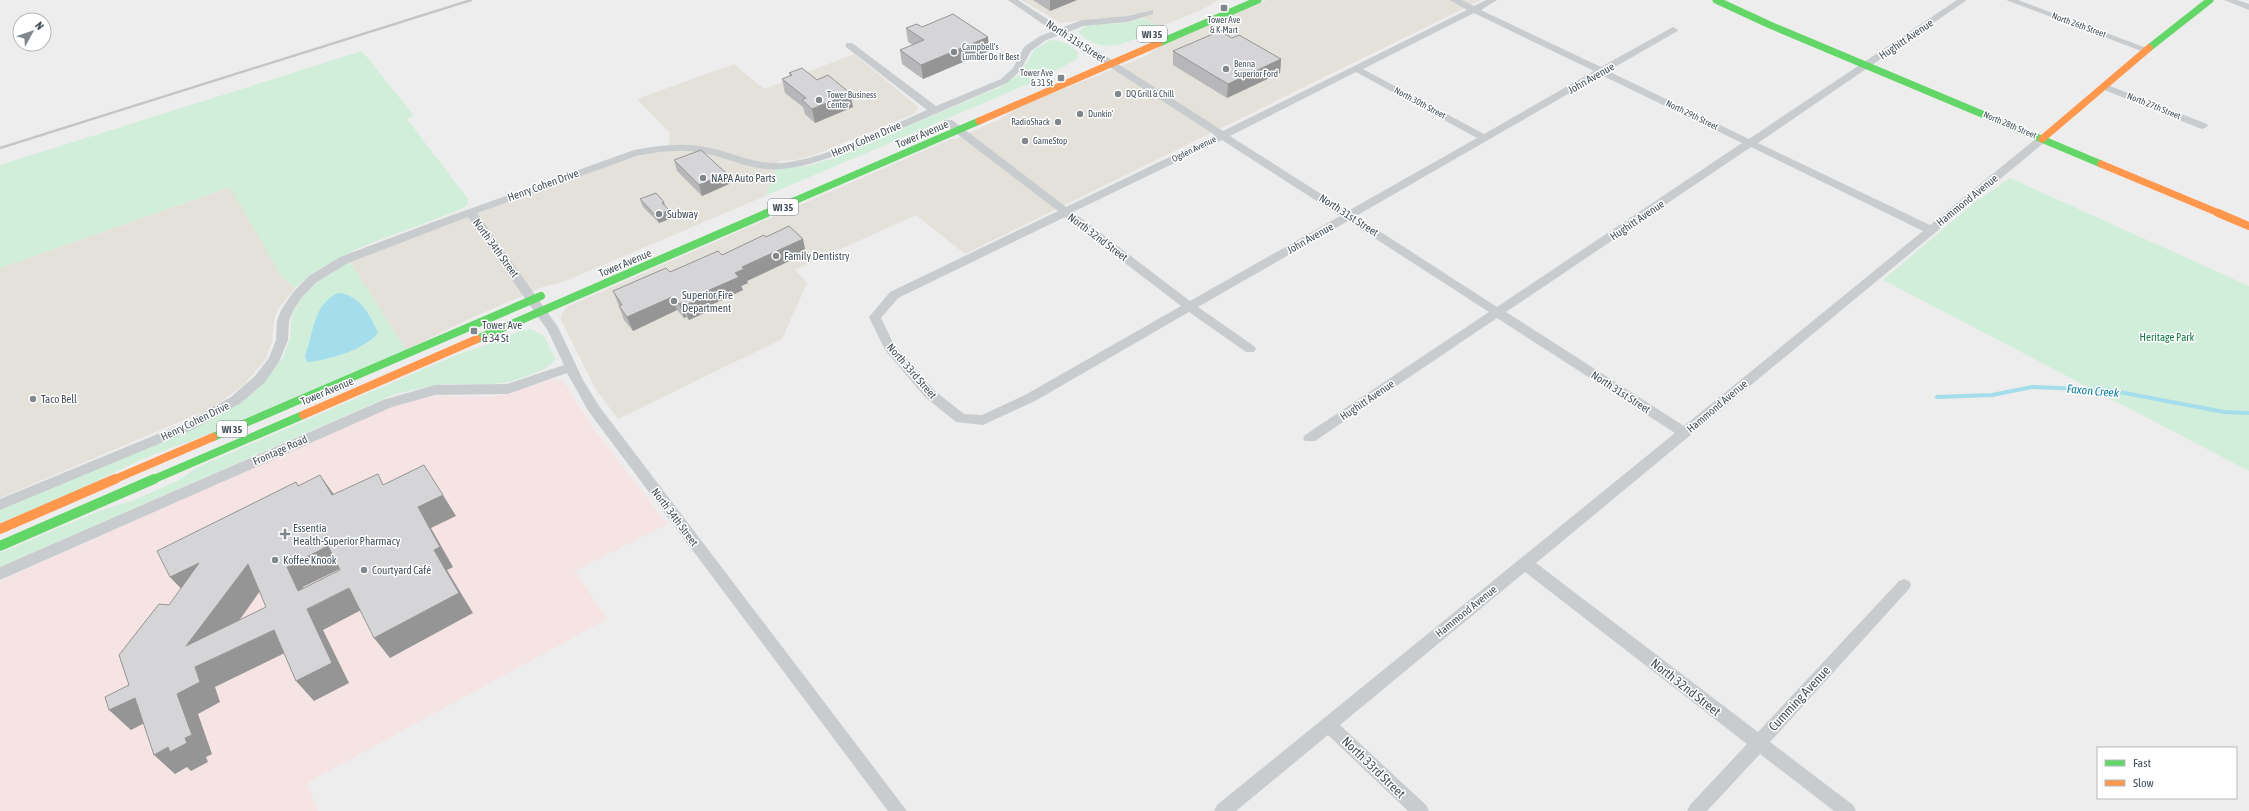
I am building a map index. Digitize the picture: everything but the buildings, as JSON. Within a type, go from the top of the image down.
[{"type":"main road","name":"Tower Avenue","points":[[0,546],[1258,0]]},
{"type":"main road","name":"Hammond Avenue","points":[[2042,139],[2147,50],[2210,0]]},
{"type":"main road","name":"North 28th Street","points":[[1704,1],[1724,3],[1770,25],[1866,66],[2248,225]]},
{"type":"main road","points":[[1086,62],[1113,51]]},
{"type":"main road","name":"Tower Avenue","points":[[0,529],[552,291]]},
{"type":"street","name":"North 31st Street","points":[[1012,0],[1349,215],[1685,433]]},
{"type":"street","name":"North 29th Street","points":[[1454,0],[1930,230]]},
{"type":"street","name":"Ogden Avenue","points":[[894,295],[1064,211],[1224,135],[1493,0]]},
{"type":"street","name":"Hughitt Avenue","points":[[1310,438],[1963,0]]},
{"type":"street","name":"North 26th Street","points":[[2010,0],[2147,50]]},
{"type":"street","points":[[2228,0],[2249,7]]},
{"type":"street","name":"Henry Cohen Drive","points":[[0,505],[166,436],[227,406],[253,386],[272,365],[279,349],[283,322],[287,310],[298,294],[313,279],[344,260],[615,159],[654,149],[685,147],[709,151],[757,165],[781,166],[807,162],[842,150],[1004,81],[1017,69],[1024,54],[1032,44],[1061,31],[1086,22],[1128,19],[1150,12]]},
{"type":"street","name":"John Avenue","points":[[1030,398],[1673,30]]},
{"type":"street","points":[[849,45],[934,110]]},
{"type":"street","name":"North 30th Street","points":[[1355,68],[1485,138]]},
{"type":"street","name":"North 27th Street","points":[[2105,87],[2203,126]]},
{"type":"street","name":"North 32nd Street","points":[[948,122],[1190,307],[1250,349]]},
{"type":"street","name":"Hammond Avenue","points":[[1223,811],[2042,139]]},
{"type":"street","name":"North 34th Street","points":[[470,212],[542,311],[561,342],[583,392],[594,409],[898,811]]},
{"type":"street","name":"North 33rd Street","points":[[894,295],[875,317],[888,347],[930,394],[961,419],[983,420],[1030,398]]},
{"type":"street","name":"Frontage Road","points":[[0,574],[388,402],[436,390],[508,389],[572,367]]},
{"type":"street","name":"North 32nd Street","points":[[1525,563],[1847,811]]},
{"type":"street","name":"Cumming Avenue","points":[[1696,811],[1904,585]]},
{"type":"street","name":"North 33rd Street","points":[[1328,724],[1420,811]]},
{"type":"shaded area","points":[[1021,0],[1219,0],[1203,9],[1160,27],[1136,13],[1116,18],[1097,18],[1061,23]]},
{"type":"shaded area","points":[[1267,0],[1481,0],[965,254],[916,215],[795,270],[807,283],[782,339],[618,419],[595,388],[561,320],[561,315],[568,306],[951,139],[956,139],[1000,119],[1019,107],[1146,56],[1162,45]]},
{"type":"shaded area","points":[[854,54],[916,105],[918,107],[916,113],[814,155],[796,160],[779,161],[765,196],[563,282],[543,287],[473,317],[406,350],[350,262],[495,206],[622,161],[647,154],[668,151],[670,133],[637,99],[734,64],[764,89]]},
{"type":"shaded area","points":[[231,187],[282,277],[295,288],[278,309],[274,320],[272,342],[265,360],[244,385],[212,408],[0,498],[0,268]]},
{"type":"shaded area","points":[[551,380],[563,381],[594,429],[667,524],[575,571],[607,619],[307,783],[318,811],[0,811],[0,581],[384,409],[421,398],[440,396],[488,397],[503,395]]},
{"type":"green space","points":[[1144,18],[1160,27],[1125,43],[1116,45],[1099,45],[1083,37],[1078,31],[1087,25],[1126,23]]},
{"type":"green space","points":[[1051,40],[1069,45],[1078,53],[1077,59],[1038,80],[765,196],[776,169],[807,166],[828,160],[1000,87],[1020,74],[1035,49]]},
{"type":"green space","points":[[362,51],[414,116],[407,119],[468,199],[468,204],[465,207],[354,250],[313,273],[295,288],[282,277],[230,187],[0,268],[0,165]]},
{"type":"green space","name":"Heritage Park","points":[[2010,178],[2249,286],[2249,471],[1883,280],[1974,203]]},
{"type":"green space","points":[[350,262],[406,350],[189,442],[152,455],[70,494],[0,523],[0,510],[209,421],[247,398],[261,386],[283,358],[290,338],[292,314],[304,295],[322,278]]},
{"type":"green space","points":[[531,329],[544,336],[555,358],[554,362],[545,369],[510,382],[486,385],[443,384],[395,394],[0,567],[0,553],[99,511],[134,500],[177,481],[198,467],[456,355],[486,345],[522,330]]},
{"type":"water","points":[[338,293],[352,297],[358,301],[367,312],[378,332],[373,338],[356,349],[335,357],[307,362],[305,356],[319,312],[330,298]]},
{"type":"waterway","name":"Faxon Creek","points":[[1937,397],[1992,395],[2032,387],[2109,390],[2224,412],[2249,413]]},
{"type":"railway","points":[[0,148],[471,0]]},
{"type":"traffic: fast","points":[[1159,43],[1258,0]]},
{"type":"traffic: fast","points":[[1716,0],[1770,25],[2101,164]]},
{"type":"traffic: fast","points":[[2149,48],[2210,0]]},
{"type":"traffic: fast","points":[[477,339],[979,121]]},
{"type":"traffic: fast","points":[[213,437],[541,296]]},
{"type":"traffic: fast","points":[[0,546],[303,415]]},
{"type":"traffic: slow","points":[[979,121],[1159,43]]},
{"type":"traffic: slow","points":[[2042,139],[2149,48]]},
{"type":"traffic: slow","points":[[2101,164],[2249,226]]},
{"type":"traffic: slow","points":[[303,415],[477,339]]},
{"type":"traffic: slow","points":[[0,529],[213,437]]},
{"type":"place","name":"Tower Ave & K-Mart","points":[[1224,8]]},
{"type":"place","name":"Campbell's Lumber Do It Best","points":[[954,52]]},
{"type":"place","name":"Benna Superior Ford","points":[[1226,69]]},
{"type":"place","name":"Tower Ave & 31 St","points":[[1061,78]]},
{"type":"place","name":"DQ Grill & Chill","points":[[1118,94]]},
{"type":"place","name":"Tower Business Center","points":[[819,100]]},
{"type":"place","name":"Dunkin'","points":[[1080,114]]},
{"type":"place","name":"RadioShack","points":[[1058,122]]},
{"type":"place","name":"GameStop","points":[[1025,141]]},
{"type":"place","name":"NAPA Auto Parts","points":[[703,178]]},
{"type":"place","name":"Subway","points":[[659,214]]},
{"type":"place","name":"Family Dentistry","points":[[776,256]]},
{"type":"place","name":"Superior Fire Department","points":[[674,301]]},
{"type":"place","name":"Tower Ave & 34 St","points":[[474,331]]},
{"type":"place","name":"Taco Bell","points":[[33,399]]},
{"type":"place","name":"Essentia Health-Superior Pharmacy","points":[[285,534]]},
{"type":"place","name":"Koffee Knook","points":[[275,560]]},
{"type":"place","name":"Courtyard Café","points":[[364,570]]}]
